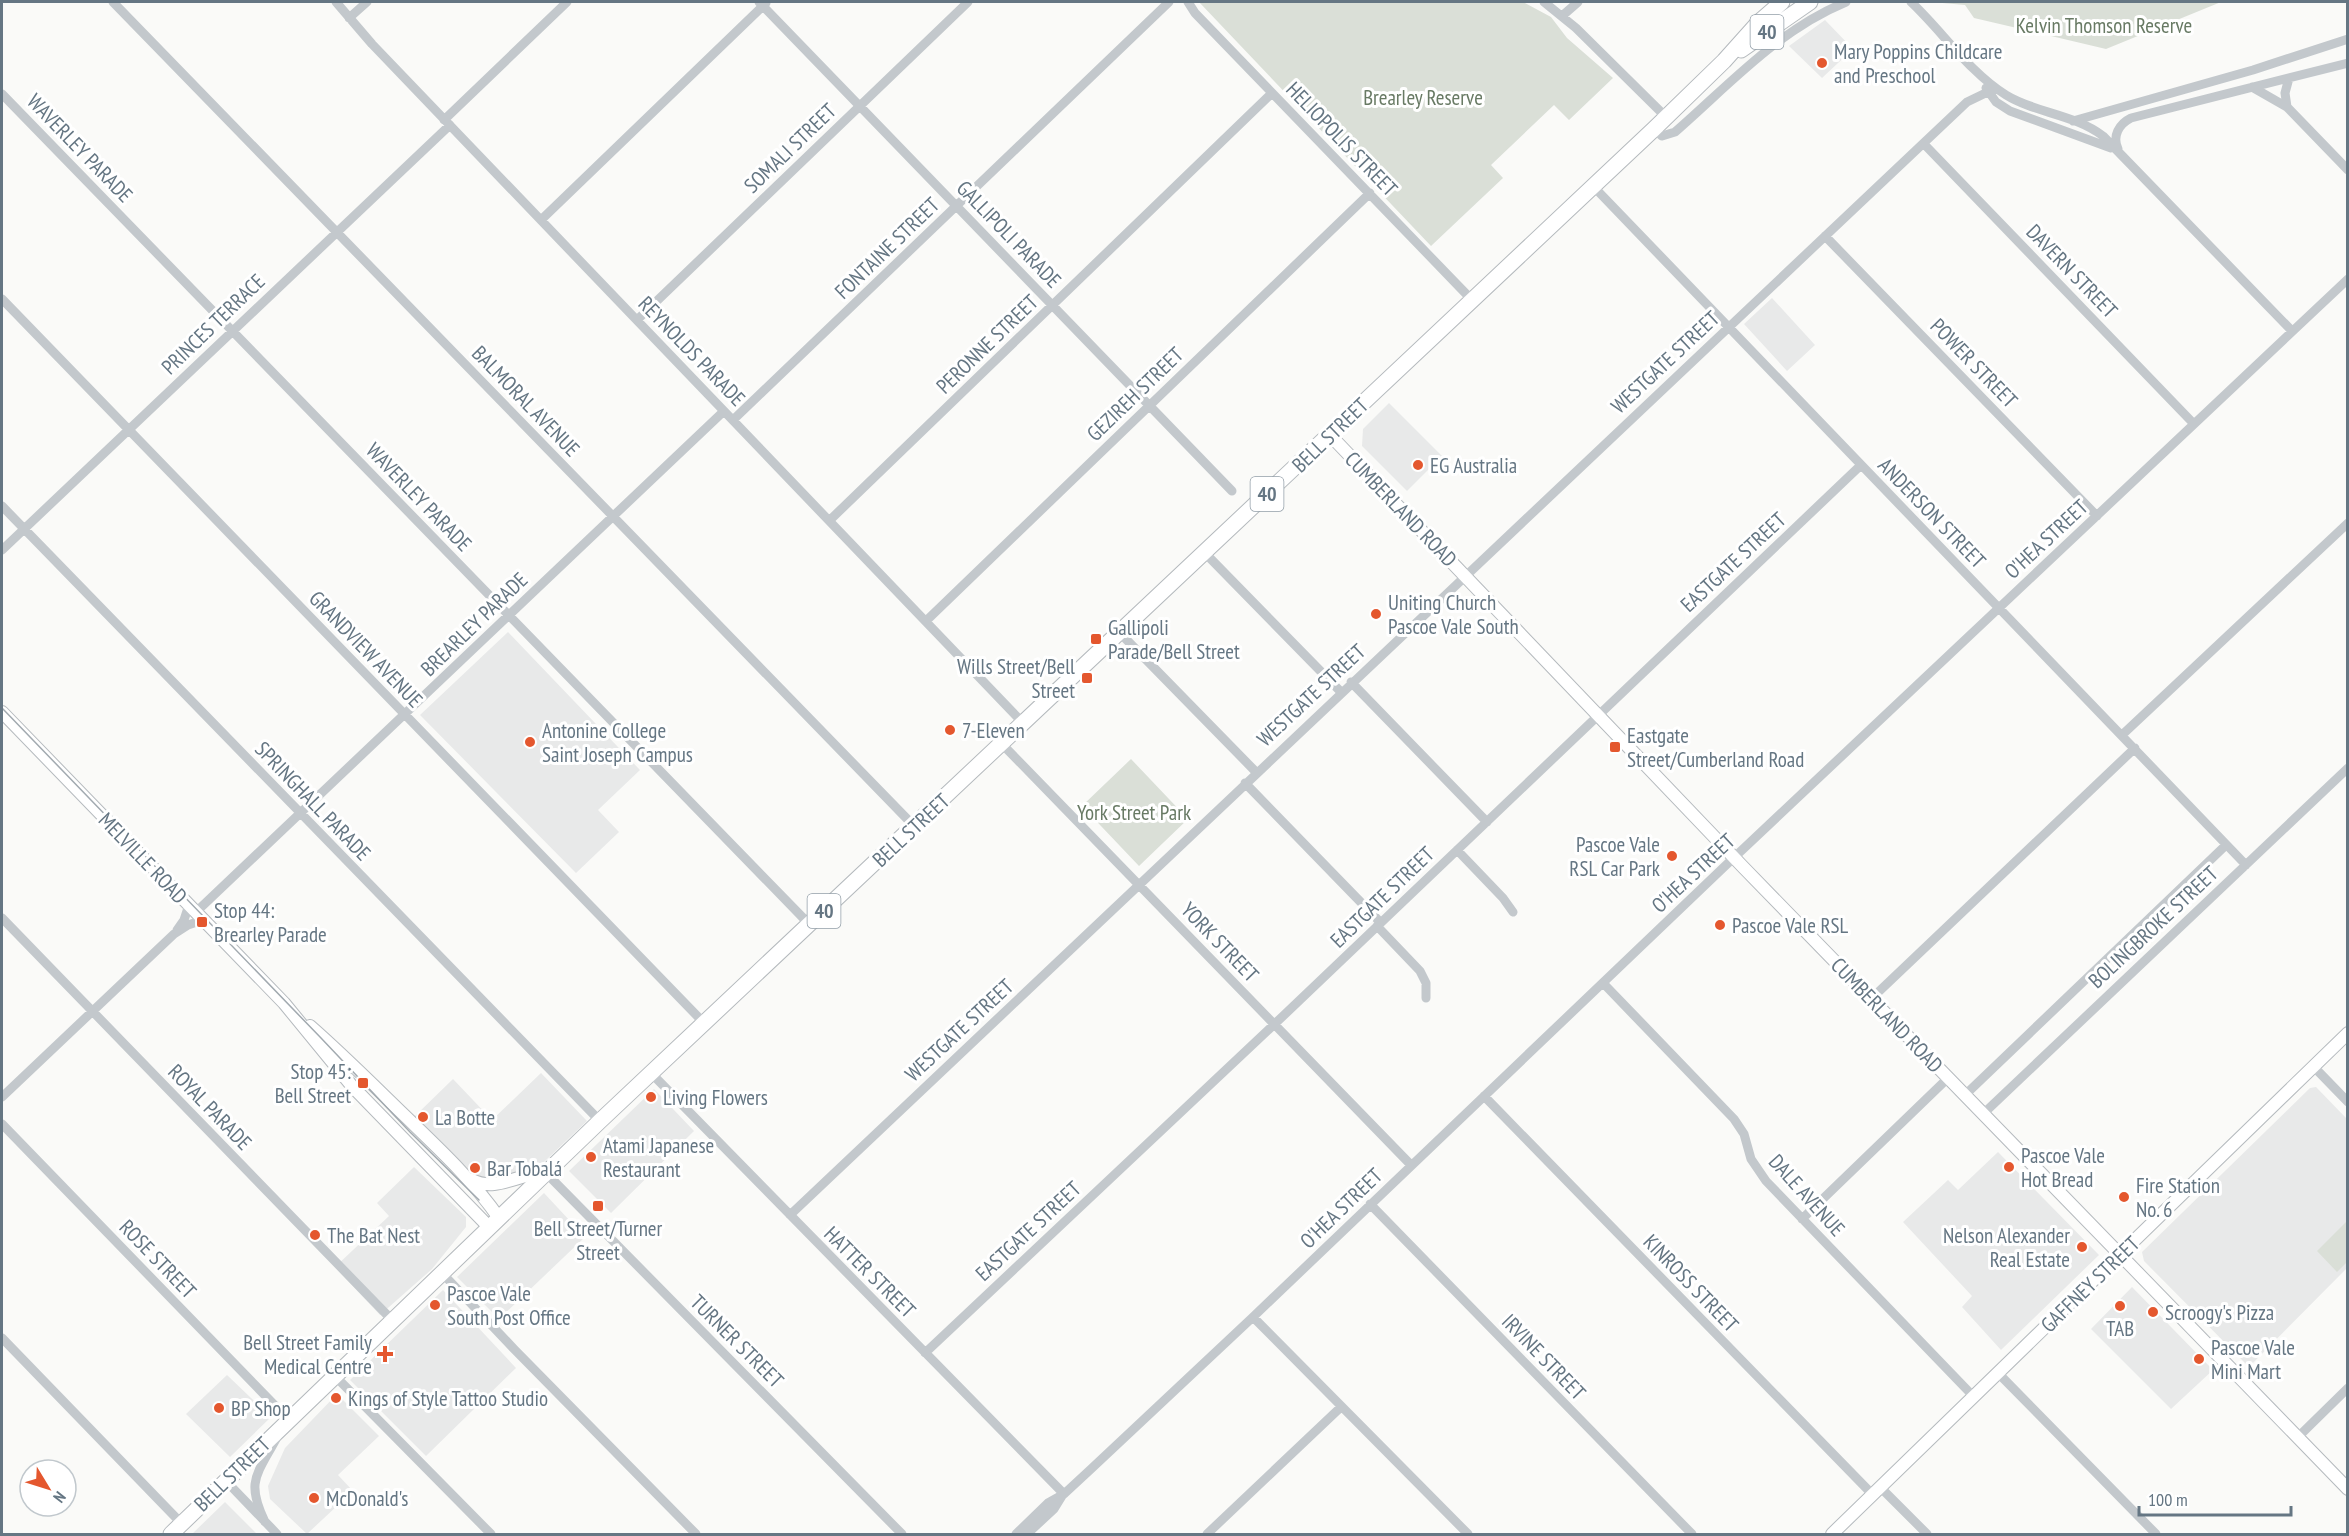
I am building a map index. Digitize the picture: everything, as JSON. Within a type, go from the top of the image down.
[{"type":"highway","name":"BELL STREET","points":[[176,1529],[600,1121],[1654,129],[1724,61],[1758,23],[1782,2]]},
{"type":"highway","name":"BELL STREET","points":[[1724,61],[1810,2]]},
{"type":"main road","name":"CUMBERLAND ROAD","points":[[1330,435],[2119,1256],[2348,1489]]},
{"type":"main road","name":"MELVILLE ROAD","points":[[2,712],[284,1003],[365,1075],[466,1176],[494,1222]]},
{"type":"main road","name":"MELVILLE ROAD","points":[[284,1003],[346,1080],[494,1222]]},
{"type":"main road","name":"GAFFNEY STREET","points":[[1832,1534],[2348,1033]]},
{"type":"main road","points":[[466,1176],[483,1185],[494,1185],[530,1173],[546,1173]]},
{"type":"street","name":"BALMORAL AVENUE","points":[[113,2],[914,826]]},
{"type":"street","name":"REYNOLDS PARADE","points":[[336,2],[447,122],[1023,723]]},
{"type":"street","points":[[350,18],[367,2]]},
{"type":"street","name":"PRINCES TERRACE","points":[[2,550],[337,232],[567,2]]},
{"type":"street","name":"SOMALI STREET","points":[[637,320],[968,2]]},
{"type":"street","name":"FONTAINE STREET","points":[[733,420],[1169,2]]},
{"type":"street","name":"HELIOPOLIS STREET","points":[[1188,2],[1195,13],[1472,300]]},
{"type":"street","points":[[1544,2],[1562,16],[1666,117]]},
{"type":"street","points":[[1562,16],[1578,2]]},
{"type":"street","points":[[1654,129],[1662,136],[1675,132],[1787,33],[1817,14],[1845,2]]},
{"type":"street","points":[[1911,2],[1975,69],[1992,90],[1996,102],[2010,111],[2096,141],[2122,156]]},
{"type":"street","points":[[541,220],[763,3]]},
{"type":"street","name":"GALLIPOLI PARADE","points":[[763,3],[1232,491]]},
{"type":"street","points":[[2073,121],[2253,70],[2348,39]]},
{"type":"street","points":[[2122,156],[2116,146],[2116,138],[2120,127],[2126,121],[2348,63]]},
{"type":"street","points":[[2287,107],[2285,93],[2289,78]]},
{"type":"street","points":[[2252,87],[2287,107],[2348,170]]},
{"type":"street","points":[[1992,90],[2096,131],[2292,332]]},
{"type":"street","name":"WESTGATE STREET","points":[[790,1215],[1351,682],[1967,102],[1992,90]]},
{"type":"street","name":"WAVERLEY PARADE","points":[[2,93],[810,925]]},
{"type":"street","name":"PERONNE STREET","points":[[830,520],[1272,93]]},
{"type":"street","name":"DAVERN STREET","points":[[1924,144],[2194,423]]},
{"type":"street","name":"ANDERSON STREET","points":[[1593,186],[1999,609],[2136,748],[2246,865]]},
{"type":"street","name":"GEZIREH STREET","points":[[926,621],[1370,193]]},
{"type":"street","name":"POWER STREET","points":[[1825,236],[2097,516]]},
{"type":"street","name":"O'HEA STREET","points":[[1027,1534],[1054,1509],[1064,1494],[2348,279]]},
{"type":"street","name":"GRANDVIEW AVENUE","points":[[2,299],[705,1024]]},
{"type":"street","name":"BREARLEY PARADE","points":[[174,934],[184,920],[196,912],[300,814],[724,411]]},
{"type":"street","name":"EASTGATE STREET","points":[[925,1353],[1379,925],[1861,465]]},
{"type":"street","name":"SPRINGHALL PARADE","points":[[2,506],[600,1121]]},
{"type":"street","points":[[2122,735],[2348,523]]},
{"type":"street","points":[[1204,552],[1341,692]]},
{"type":"street","points":[[1119,632],[1256,772]]},
{"type":"street","points":[[1351,682],[1487,822]]},
{"type":"street","name":"YORK STREET","points":[[1002,744],[1411,1165]]},
{"type":"street","points":[[1871,999],[2136,748]]},
{"type":"street","name":"BOLINGBROKE STREET","points":[[1983,1114],[2348,768]]},
{"type":"street","points":[[1245,783],[1420,971],[1426,983],[1426,998]]},
{"type":"street","name":"BOLINGBROKE STREET","points":[[1965,1095],[2226,845]]},
{"type":"street","points":[[1457,850],[1503,898],[1513,912]]},
{"type":"street","name":"BREARLEY PARADE","points":[[2,1097],[174,934],[188,925],[196,912]]},
{"type":"street","name":"ROYAL PARADE","points":[[2,918],[393,1321]]},
{"type":"street","name":"DALE AVENUE","points":[[1603,983],[1734,1119],[1744,1134],[1754,1165],[1766,1181],[1974,1396]]},
{"type":"street","points":[[2313,1066],[2348,1102]]},
{"type":"street","name":"HATTER STREET","points":[[652,1074],[1064,1494]]},
{"type":"street","points":[[1802,1219],[1948,1078]]},
{"type":"street","name":"KINROSS STREET","points":[[1484,1096],[1877,1491],[1927,1534]]},
{"type":"street","name":"ROSE STREET","points":[[2,1124],[288,1419]]},
{"type":"street","name":"TURNER STREET","points":[[546,1173],[902,1534]]},
{"type":"street","name":"IRVINE STREET","points":[[1370,1204],[1692,1534]]},
{"type":"street","points":[[442,1273],[513,1349],[696,1534]]},
{"type":"street","points":[[1253,1317],[1468,1534]]},
{"type":"street","points":[[2,1338],[176,1529]]},
{"type":"street","points":[[1998,1373],[2156,1534]]},
{"type":"street","points":[[335,1376],[491,1534]]},
{"type":"street","points":[[2297,1438],[2348,1388]]},
{"type":"street","points":[[1207,1534],[1341,1407]]},
{"type":"street","points":[[265,1522],[255,1502],[253,1491],[255,1481],[288,1419]]},
{"type":"street","points":[[225,1480],[277,1534]]},
{"type":"street","name":"O'HEA STREET","points":[[1016,1534],[1048,1503],[1064,1494]]},
{"type":"shaded area","name":"Mary Poppins Childcare and Preschool","points":[[1825,20],[1853,49],[1822,78],[1789,46]]},
{"type":"shaded area","points":[[1772,298],[1815,345],[1787,371],[1744,324]]},
{"type":"shaded area","name":"EG Australia","points":[[1389,403],[1442,456],[1407,491],[1362,446],[1363,429]]},
{"type":"shaded area","name":"Antonine College Saint Joseph Campus","points":[[508,632],[640,770],[598,810],[619,832],[576,873],[420,715]]},
{"type":"shaded area","points":[[541,1073],[587,1121],[544,1162],[497,1181],[473,1174],[415,1116],[453,1079],[492,1120]]},
{"type":"shaded area","points":[[2316,1087],[2347,1119],[2347,1268],[2249,1367],[2144,1261],[2142,1252],[2310,1088]]},
{"type":"shaded area","points":[[654,1089],[694,1131],[611,1213],[569,1171]]},
{"type":"shaded area","points":[[1998,1152],[2099,1255],[2001,1350],[1962,1307],[1972,1296],[1903,1222],[1948,1180],[1958,1190]]},
{"type":"shaded area","points":[[414,1167],[466,1217],[466,1227],[432,1269],[380,1315],[335,1267],[389,1216],[377,1203]]},
{"type":"shaded area","points":[[544,1193],[585,1237],[499,1319],[457,1277]]},
{"type":"shaded area","points":[[2132,1287],[2213,1370],[2171,1409],[2091,1329]]},
{"type":"shaded area","points":[[443,1290],[516,1368],[426,1456],[350,1380]]},
{"type":"shaded area","points":[[227,1375],[271,1417],[230,1457],[186,1414]]},
{"type":"shaded area","points":[[337,1394],[379,1436],[338,1475],[353,1491],[307,1534],[270,1499],[268,1486],[285,1448]]},
{"type":"shaded area","points":[[225,1502],[257,1534],[192,1534]]},
{"type":"green space","name":"Brearley Reserve","points":[[1199,2],[1523,2],[1551,17],[1567,38],[1613,78],[1569,120],[1554,105],[1491,165],[1503,178],[1431,246]]},
{"type":"green space","name":"Kelvin Thomson Reserve","points":[[1931,2],[2221,2],[2106,49],[1974,18],[1965,5]]},
{"type":"green space","name":"York Street Park","points":[[1131,759],[1188,819],[1139,866],[1082,806]]},
{"type":"green space","points":[[2347,1221],[2347,1262],[2337,1272],[2317,1251]]},
{"type":"tram line","points":[[2,708],[410,1132],[479,1200]]},
{"type":"place","name":"Mary Poppins Childcare and Preschool","points":[[1822,63]]},
{"type":"place","name":"EG Australia","points":[[1418,465]]},
{"type":"place","name":"Uniting Church Pascoe Vale South","points":[[1376,614]]},
{"type":"place","name":"Gallipoli Parade/Bell Street","points":[[1096,639]]},
{"type":"place","name":"Wills Street/Bell Street","points":[[1087,678]]},
{"type":"place","name":"7-Eleven","points":[[950,730]]},
{"type":"place","name":"Antonine College Saint Joseph Campus","points":[[530,742]]},
{"type":"place","name":"Eastgate Street/Cumberland Road","points":[[1615,747]]},
{"type":"place","name":"Pascoe Vale RSL Car Park","points":[[1672,856]]},
{"type":"place","name":"Stop 44: Brearley Parade","points":[[202,922]]},
{"type":"place","name":"Pascoe Vale RSL","points":[[1720,925]]},
{"type":"place","name":"Stop 45: Bell Street","points":[[363,1083]]},
{"type":"place","name":"Living Flowers","points":[[651,1097]]},
{"type":"place","name":"La Botte","points":[[423,1117]]},
{"type":"place","name":"Atami Japanese Restaurant","points":[[591,1157]]},
{"type":"place","name":"Pascoe Vale Hot Bread","points":[[2009,1167]]},
{"type":"place","name":"Bar Tobalá","points":[[475,1168]]},
{"type":"place","name":"Fire Station No. 6","points":[[2124,1197]]},
{"type":"place","name":"Bell Street/Turner Street","points":[[598,1206]]},
{"type":"place","name":"The Bat Nest","points":[[315,1235]]},
{"type":"place","name":"Nelson Alexander Real Estate","points":[[2082,1247]]},
{"type":"place","name":"Pascoe Vale South Post Office","points":[[435,1305]]},
{"type":"place","name":"TAB","points":[[2120,1306]]},
{"type":"place","name":"Scroogy's Pizza","points":[[2153,1312]]},
{"type":"place","name":"Bell Street Family Medical Centre","points":[[385,1354]]},
{"type":"place","name":"Pascoe Vale Mini Mart","points":[[2199,1359]]},
{"type":"place","name":"Kings of Style Tattoo Studio","points":[[336,1398]]},
{"type":"place","name":"BP Shop","points":[[219,1408]]},
{"type":"place","name":"McDonald's","points":[[314,1498]]}]
